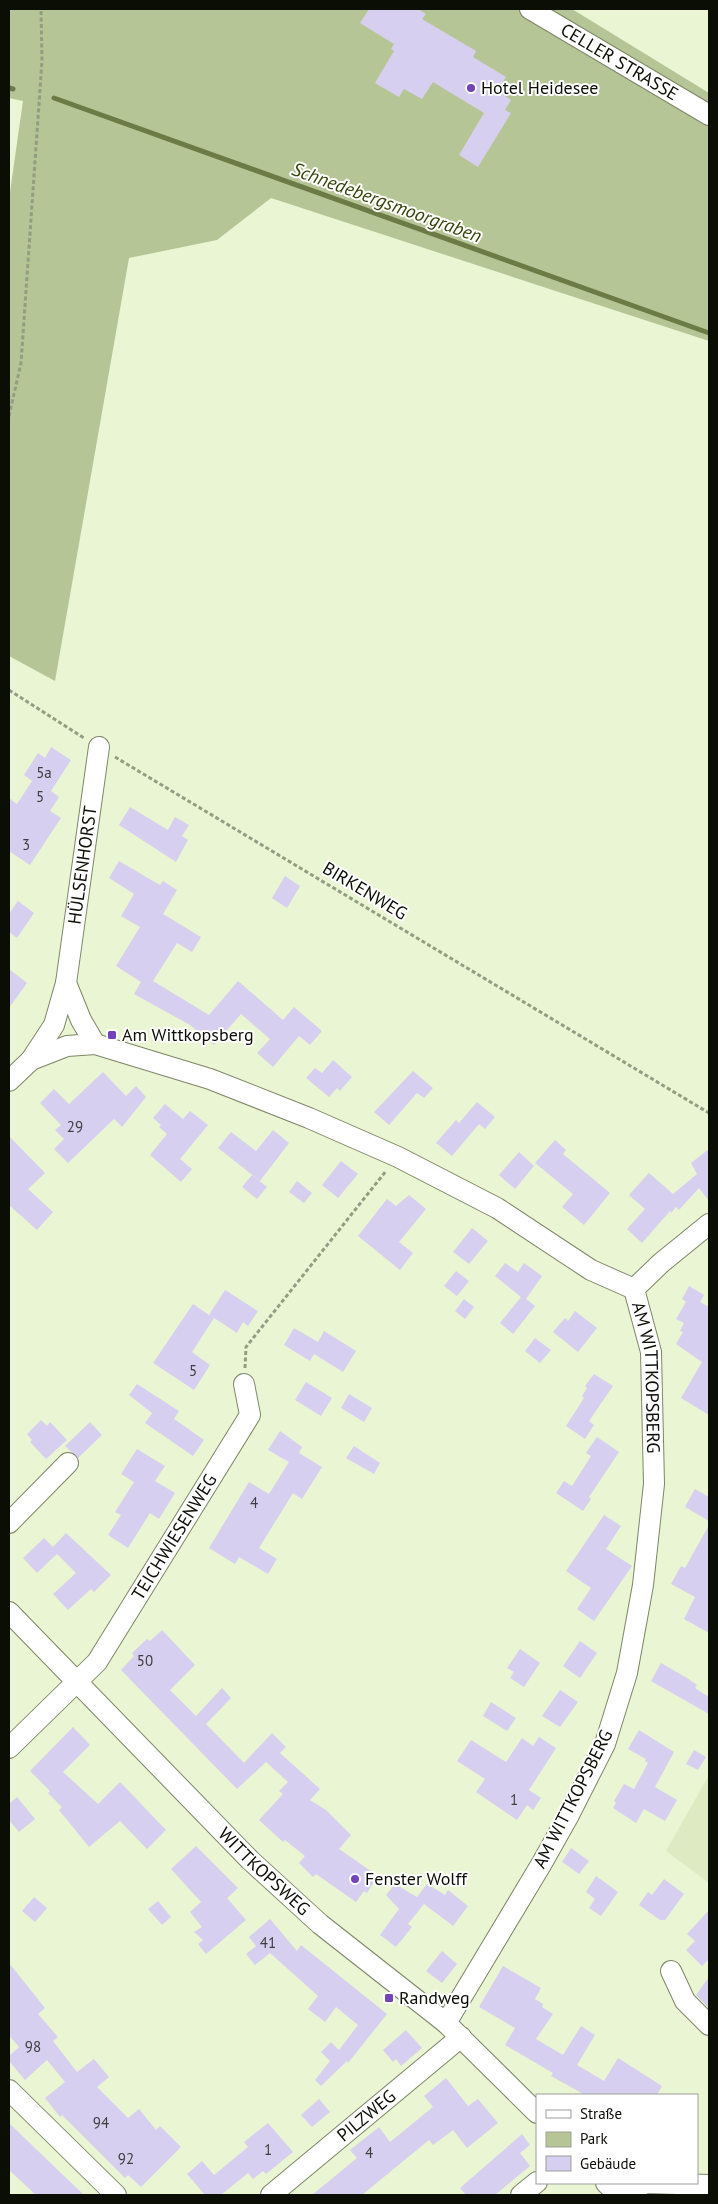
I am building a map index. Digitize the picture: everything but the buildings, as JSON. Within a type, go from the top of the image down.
[{"type":"street","name":"CELLER STRASSE","points":[[530,9],[709,115]]},
{"type":"street","name":"HÜLSENHORST","points":[[31,1060],[54,1025],[66,983],[99,747]]},
{"type":"street","points":[[66,983],[81,1020],[95,1044]]},
{"type":"street","name":"AM WITTKOPSBERG","points":[[9,1081],[31,1060],[66,1046],[95,1044],[210,1079],[398,1156],[497,1208],[591,1270],[634,1289],[651,1352],[654,1484],[643,1585],[627,1673],[606,1744],[532,1880],[446,2023]]},
{"type":"street","points":[[634,1289],[661,1263],[709,1224]]},
{"type":"street","name":"TEICHWIESENWEG","points":[[9,1748],[97,1662],[250,1416],[244,1384]]},
{"type":"street","points":[[9,1523],[68,1463]]},
{"type":"street","name":"WITTKOPSWEG","points":[[9,1612],[250,1860],[320,1924],[446,2023],[536,2112]]},
{"type":"street","points":[[671,1971],[685,2001],[709,2024]]},
{"type":"street","name":"PILZWEG","points":[[271,2195],[461,2037]]},
{"type":"street","points":[[9,2090],[116,2195]]},
{"type":"street","points":[[521,2195],[536,2183]]},
{"type":"street","points":[[607,2184],[620,2195],[646,2184],[709,2185]]},
{"type":"path","points":[[9,416],[21,363],[42,61],[41,9]]},
{"type":"path","name":"BIRKENWEG","points":[[9,690],[99,747],[709,1113]]},
{"type":"path","points":[[244,1384],[246,1347],[398,1156]]},
{"type":"shaded area","points":[[709,1775],[709,1883],[666,1851]]},
{"type":"green space","points":[[9,9],[572,9],[709,93],[709,341],[271,198],[217,240],[129,258],[55,681],[9,656],[9,199],[23,101],[9,98]]},
{"type":"waterway","name":"Schnedebergsmoorgraben","points":[[9,88],[13,89]]},
{"type":"waterway","name":"Schnedebergsmoorgraben","points":[[54,98],[709,333]]},
{"type":"place","name":"Hotel Heidesee","points":[[471,88]]},
{"type":"place","name":"Am Wittkopsberg","points":[[112,1035]]},
{"type":"place","name":"Fenster Wolff","points":[[355,1879]]},
{"type":"place","name":"Randweg","points":[[389,1998]]}]
